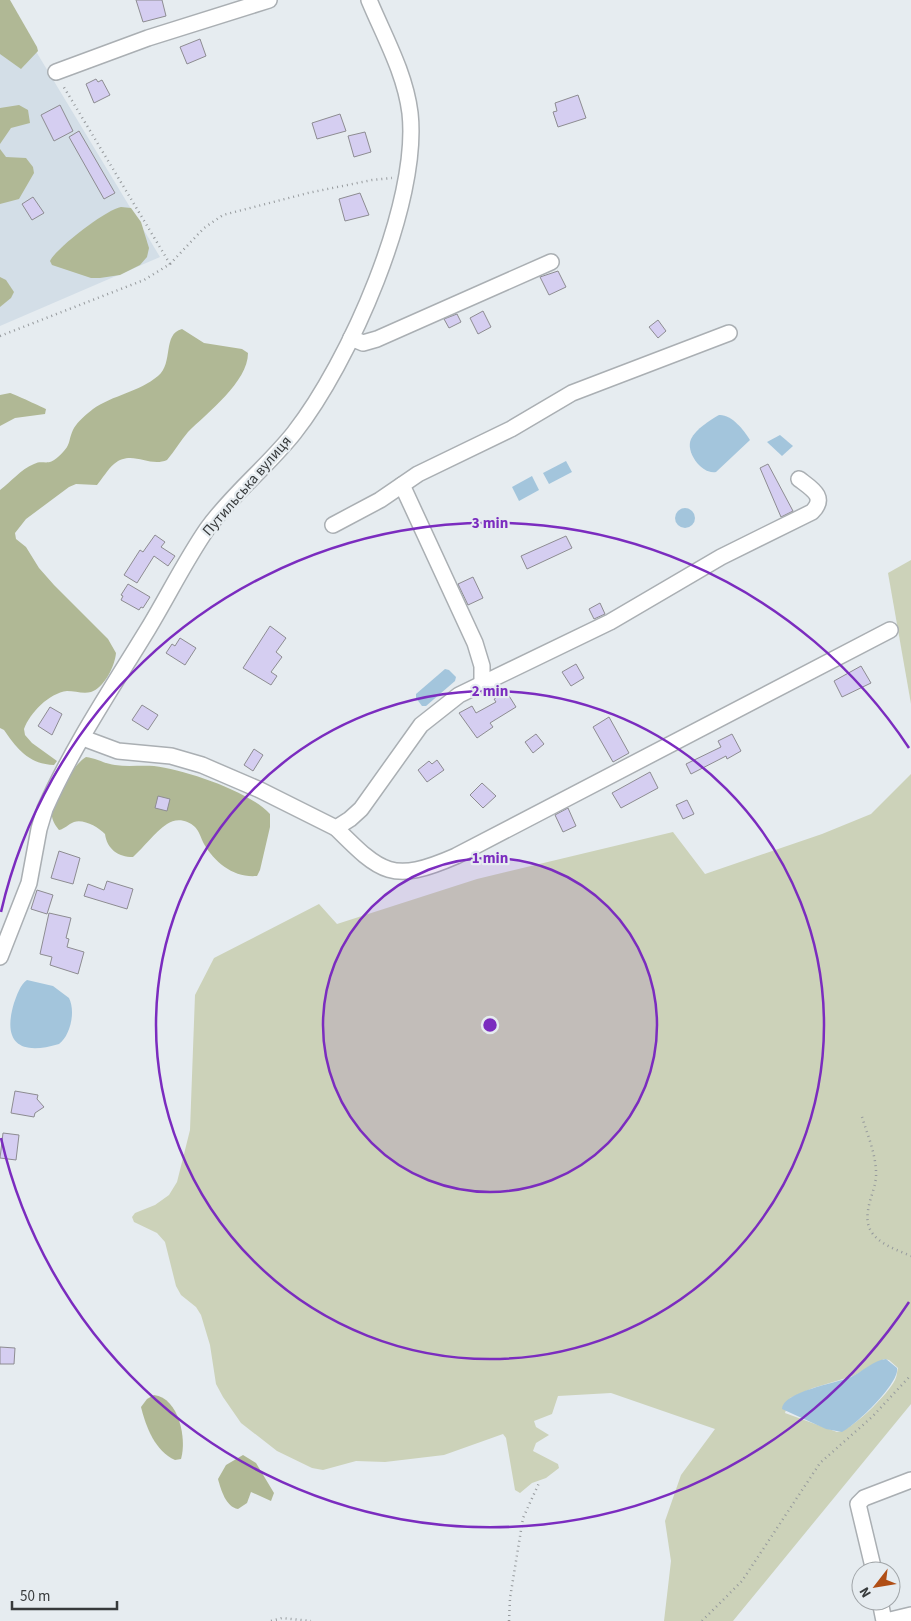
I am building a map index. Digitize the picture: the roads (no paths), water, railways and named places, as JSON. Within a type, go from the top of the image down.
[{"type":"street","points":[[56,72],[148,38],[269,0]]},
{"type":"street","name":"Путильська вулиця","points":[[0,957],[29,883],[44,809],[83,738],[207,529],[295,432],[334,372],[351,338],[381,264],[407,177],[411,142],[407,99],[400,75],[369,0]]},
{"type":"street","points":[[351,338],[363,343],[377,339],[550,262]]},
{"type":"street","points":[[333,525],[430,468],[511,429],[572,393],[730,333]]},
{"type":"street","points":[[336,828],[350,820],[361,809],[426,720],[459,695],[610,622],[721,557],[804,516],[816,507],[819,500],[813,490],[799,479]]},
{"type":"street","points":[[402,485],[452,597],[475,643],[482,666],[482,683]]},
{"type":"street","points":[[83,738],[118,752],[170,756],[202,765],[260,790],[336,828],[368,860],[386,869],[408,871],[437,864],[890,630]]},
{"type":"street","points":[[872,1561],[858,1504],[864,1498],[911,1480]]},
{"type":"street","points":[[885,1621],[911,1615]]},
{"type":"water","points":[[719,415],[728,417],[741,427],[750,440],[716,472],[711,472],[705,470],[696,462],[690,450],[690,444],[696,432]]},
{"type":"water","points":[[780,435],[793,446],[782,456],[767,442]]},
{"type":"water","points":[[566,461],[572,472],[549,484],[543,473]]},
{"type":"water","points":[[532,476],[539,490],[519,501],[512,487]]},
{"type":"water","points":[[681,508],[689,508],[695,514],[695,522],[689,528],[681,528],[675,522],[675,514]]},
{"type":"water","points":[[445,669],[449,670],[456,677],[455,681],[426,706],[422,706],[416,698],[416,694]]},
{"type":"water","points":[[27,980],[53,986],[69,998],[72,1010],[71,1023],[69,1030],[59,1044],[34,1048],[24,1047],[17,1043],[13,1037],[10,1028],[14,1003],[21,987]]},
{"type":"water","points":[[886,1359],[897,1368],[892,1383],[866,1413],[842,1432],[826,1429],[782,1409],[784,1403],[800,1393],[851,1377]]}]
